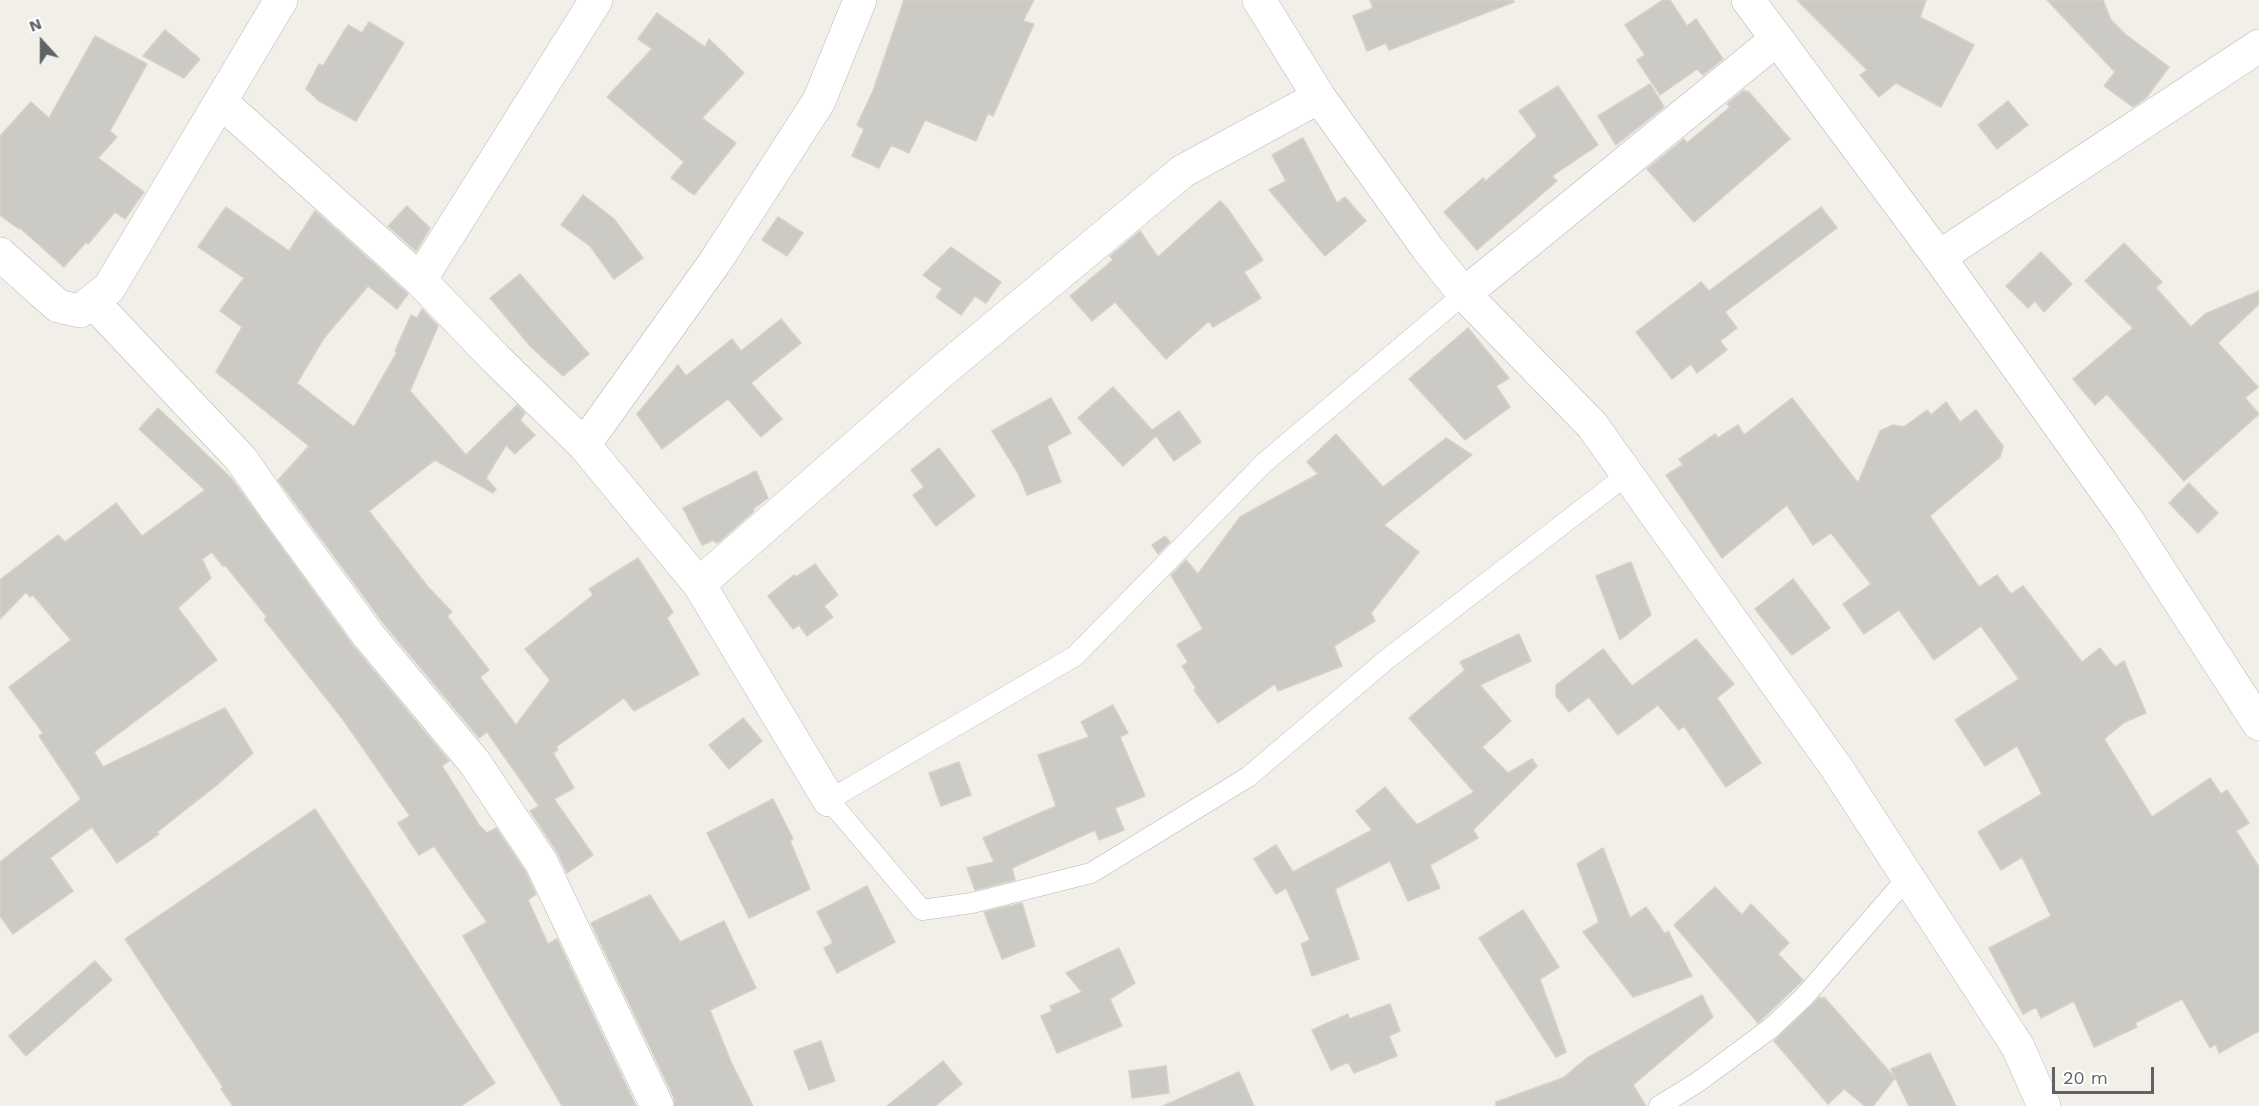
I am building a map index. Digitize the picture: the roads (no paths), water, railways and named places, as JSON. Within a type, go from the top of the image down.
[{"type":"street","points":[[0,255],[58,306],[80,311],[109,288],[281,0]]},
{"type":"street","points":[[420,280],[596,0]]},
{"type":"street","points":[[584,445],[714,262],[819,101],[860,0]]},
{"type":"street","points":[[1259,0],[1319,97],[1428,249],[1464,294],[1592,424],[1836,766],[2018,1047],[2044,1106]]},
{"type":"street","points":[[1748,0],[1939,257],[2127,520],[2259,724]]},
{"type":"street","points":[[1464,294],[1777,39]]},
{"type":"street","points":[[1939,257],[2259,46]]},
{"type":"street","points":[[699,584],[941,372],[1183,171],[1319,97]]},
{"type":"street","points":[[221,102],[420,280],[584,445],[699,584],[829,800]]},
{"type":"street","points":[[93,302],[242,459],[274,508],[369,636],[476,762],[541,862],[657,1106]]},
{"type":"lane","points":[[1464,294],[1264,463],[1075,657],[829,800],[922,910],[972,903],[1091,873],[1248,777],[1386,660],[1628,474]]},
{"type":"lane","points":[[1659,1106],[1698,1082],[1771,1028],[1804,997],[1908,877]]}]
